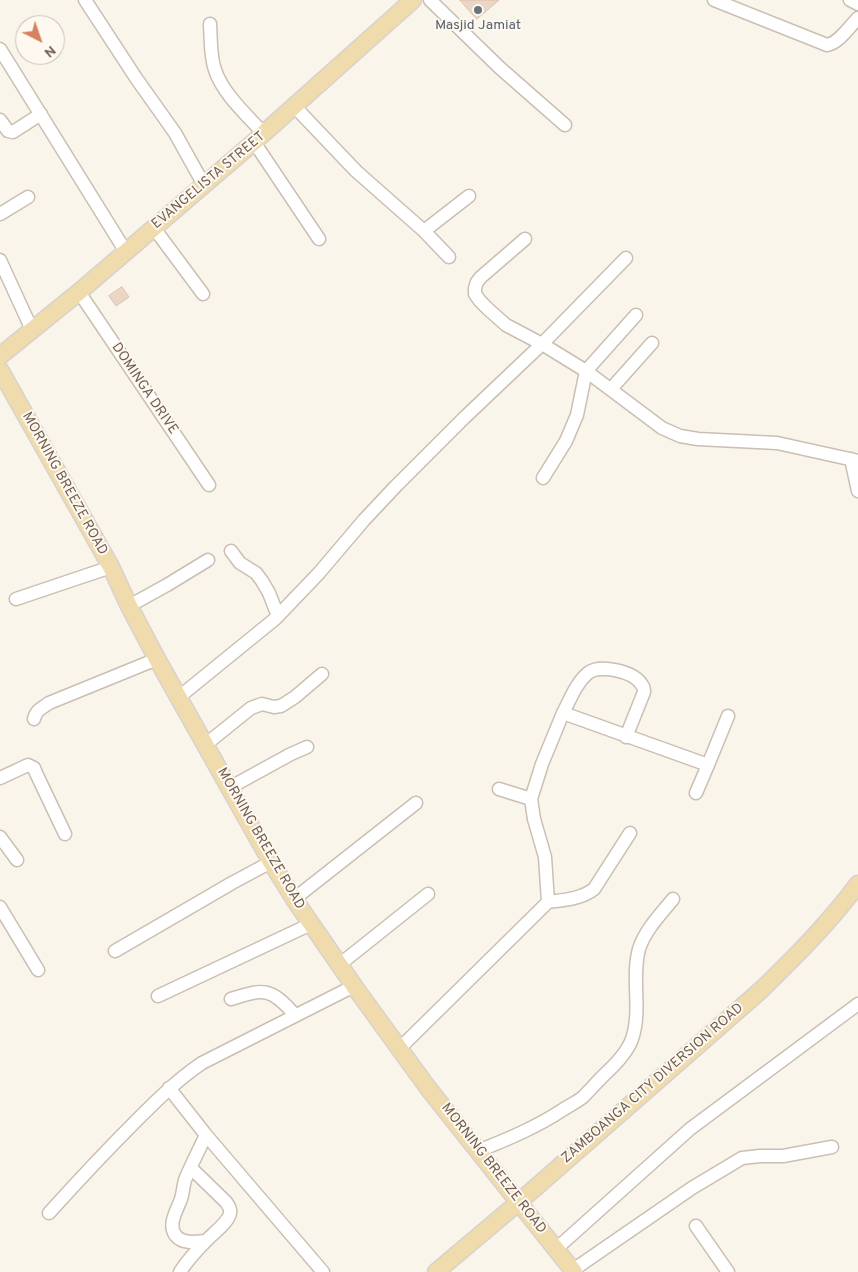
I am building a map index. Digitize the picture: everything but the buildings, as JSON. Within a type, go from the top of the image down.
[{"type":"main road","name":"EVANGELISTA STREET","points":[[0,356],[79,292],[295,107],[413,0]]},
{"type":"main road","name":"MORNING BREEZE ROAD","points":[[0,370],[111,567],[157,659],[271,862],[294,899],[428,1088],[574,1271]]},
{"type":"main road","name":"ZAMBOANGA CITY DIVERSION ROAD","points":[[436,1272],[760,991],[825,925],[858,884]]},
{"type":"street","points":[[85,0],[174,134],[204,185]]},
{"type":"street","points":[[430,0],[500,68],[565,125]]},
{"type":"street","points":[[714,0],[826,45],[832,44],[837,40],[858,18]]},
{"type":"street","points":[[850,0],[858,4]]},
{"type":"street","points":[[210,24],[214,68],[219,79],[259,138],[319,239]]},
{"type":"street","points":[[0,48],[126,252]]},
{"type":"street","points":[[295,107],[356,171],[424,231],[449,257]]},
{"type":"street","points":[[0,120],[8,131],[13,132],[41,114]]},
{"type":"street","points":[[424,231],[469,196]]},
{"type":"street","points":[[0,214],[28,197]]},
{"type":"street","points":[[154,228],[202,294]]},
{"type":"street","points":[[525,239],[481,277],[475,288],[475,294],[480,301],[506,326],[542,344],[586,371],[672,434],[698,440],[777,443],[855,460],[858,492]]},
{"type":"street","points":[[179,698],[278,616],[395,487],[542,344],[626,258]]},
{"type":"street","points":[[0,260],[32,330]]},
{"type":"street","name":"DOMINGA DRIVE","points":[[79,292],[210,485]]},
{"type":"street","points":[[543,478],[566,441],[577,415],[586,371],[636,315]]},
{"type":"street","points":[[611,389],[652,343]]},
{"type":"street","points":[[231,551],[240,563],[256,573],[262,581],[269,592],[278,616]]},
{"type":"street","points":[[129,606],[208,560]]},
{"type":"street","points":[[16,599],[111,567]]},
{"type":"street","points":[[34,719],[35,714],[49,703],[157,659]]},
{"type":"street","points":[[548,902],[545,857],[534,819],[531,799],[542,764],[563,713],[580,682],[596,669],[604,668],[625,673],[643,686],[644,692],[626,737]]},
{"type":"street","points":[[206,745],[251,708],[262,704],[274,707],[280,706],[295,697],[322,674]]},
{"type":"street","points":[[563,713],[708,765]]},
{"type":"street","points":[[696,793],[728,716]]},
{"type":"street","points":[[229,788],[307,747]]},
{"type":"street","points":[[0,778],[28,765],[31,766],[65,834]]},
{"type":"street","points":[[499,789],[531,799]]},
{"type":"street","points":[[294,899],[416,803]]},
{"type":"street","points":[[399,1049],[548,902],[576,898],[588,894],[594,889],[630,833]]},
{"type":"street","points":[[0,837],[16,860]]},
{"type":"street","points":[[115,951],[271,862]]},
{"type":"street","points":[[339,965],[428,894]]},
{"type":"street","points":[[478,1151],[520,1134],[582,1098],[626,1051],[632,1039],[635,1022],[639,948],[645,935],[673,899]]},
{"type":"street","points":[[0,907],[38,970]]},
{"type":"street","points":[[158,996],[311,924]]},
{"type":"street","points":[[49,1213],[93,1164],[169,1088],[186,1074],[202,1063],[354,986]]},
{"type":"street","points":[[232,999],[266,992],[280,999],[294,1015]]},
{"type":"street","points":[[556,1249],[690,1129],[858,1004]]},
{"type":"street","points":[[169,1088],[206,1135],[323,1272]]},
{"type":"street","points":[[205,1242],[188,1242],[180,1239],[174,1234],[172,1229],[173,1220],[190,1168],[206,1135]]},
{"type":"street","points":[[574,1271],[692,1188],[742,1158],[783,1156],[832,1147]]},
{"type":"street","points":[[180,1272],[229,1217],[230,1209],[226,1202],[190,1168]]},
{"type":"street","points":[[696,1226],[728,1272]]},
{"type":"place","name":"Masjid Jamiat","points":[[478,10]]}]
